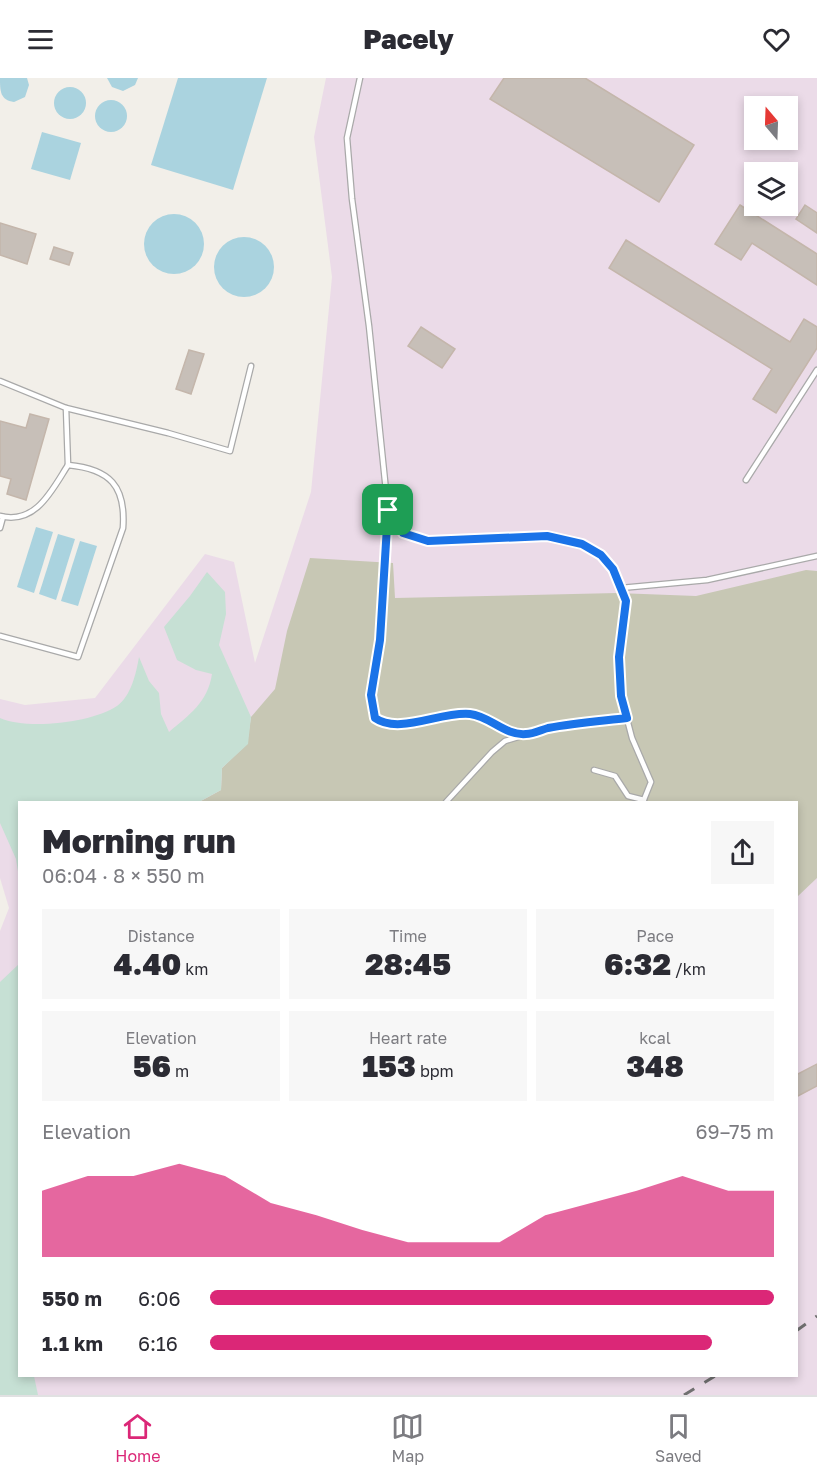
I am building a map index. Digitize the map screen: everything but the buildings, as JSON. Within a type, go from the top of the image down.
[{"type":"lane","points":[[360,78],[347,138],[388,510],[380,640],[371,695],[375,718],[383,723],[393,724],[470,714],[485,719],[502,729],[526,735]]},
{"type":"lane","points":[[0,381],[66,408],[230,451],[251,366]]},
{"type":"lane","points":[[746,480],[817,370]]},
{"type":"lane","points":[[0,528],[2,516],[15,518],[36,509],[46,499],[68,465],[66,408]]},
{"type":"lane","points":[[0,636],[78,657],[123,528],[124,509],[118,489],[105,475],[89,467],[68,465]]},
{"type":"lane","points":[[388,510],[403,533],[428,541],[547,536],[582,544],[601,555],[613,569],[626,601],[619,657],[621,696],[632,738],[651,782],[644,801],[628,796],[615,776],[594,770]]},
{"type":"lane","points":[[621,588],[706,580],[817,556]]},
{"type":"lane","points":[[448,801],[492,752],[505,741],[548,728],[627,718]]},
{"type":"shaded area","points":[[326,78],[817,78],[817,1395],[0,1395],[0,931],[9,908],[0,878],[0,699],[25,705],[95,698],[205,554],[234,562],[255,663],[311,492],[332,277],[314,137]]},
{"type":"shaded area","points":[[310,558],[393,563],[395,598],[617,593],[696,596],[806,570],[817,571],[817,878],[798,896],[798,801],[201,801],[221,790],[222,768],[247,744],[251,717],[275,689],[287,631]]},
{"type":"shaded area","points":[[207,572],[225,592],[226,614],[219,645],[251,717],[248,744],[222,768],[221,790],[201,801],[18,801],[18,872],[16,859],[0,823],[0,718],[26,724],[42,724],[92,717],[106,712],[126,697],[139,657],[149,681],[159,693],[161,714],[169,732],[202,700],[212,674],[196,670],[177,660],[164,627]]},
{"type":"shaded area","points":[[18,965],[18,1377],[34,1377],[38,1395],[0,1395],[0,982]]},
{"type":"water","points":[[0,78],[27,78],[29,85],[25,97],[14,102],[3,97]]},
{"type":"water","points":[[107,78],[138,78],[135,85],[123,91],[112,87]]},
{"type":"water","points":[[178,78],[267,78],[233,190],[151,165]]},
{"type":"water","points":[[70,87],[81,92],[86,103],[81,114],[70,119],[59,114],[54,103],[59,92]]},
{"type":"water","points":[[111,100],[122,105],[127,116],[122,127],[111,132],[100,127],[95,116],[100,105]]},
{"type":"water","points":[[42,132],[81,143],[70,180],[31,169]]},
{"type":"water","points":[[168,214],[180,214],[191,219],[199,227],[204,244],[202,256],[191,269],[180,274],[168,274],[157,269],[149,261],[144,250],[144,238],[149,227],[157,219]]},
{"type":"water","points":[[238,237],[250,237],[261,242],[269,250],[274,267],[272,279],[261,292],[250,297],[238,297],[227,292],[219,284],[214,273],[214,261],[219,250],[227,242]]},
{"type":"water","points":[[36,527],[53,532],[34,593],[17,587]]},
{"type":"water","points":[[58,534],[75,539],[56,600],[39,594]]},
{"type":"water","points":[[80,541],[97,546],[78,606],[61,601]]},
{"type":"railway","points":[[798,1330],[817,1316]]},
{"type":"railway","points":[[684,1395],[713,1377]]},
{"type":"route","points":[[388,510],[403,533],[428,541],[547,536],[582,544],[601,555],[613,569],[626,601],[619,657],[621,696],[627,718],[548,728],[526,735],[502,729],[485,719],[470,714],[393,724],[383,723],[375,718],[371,695],[380,640],[388,510]]}]
